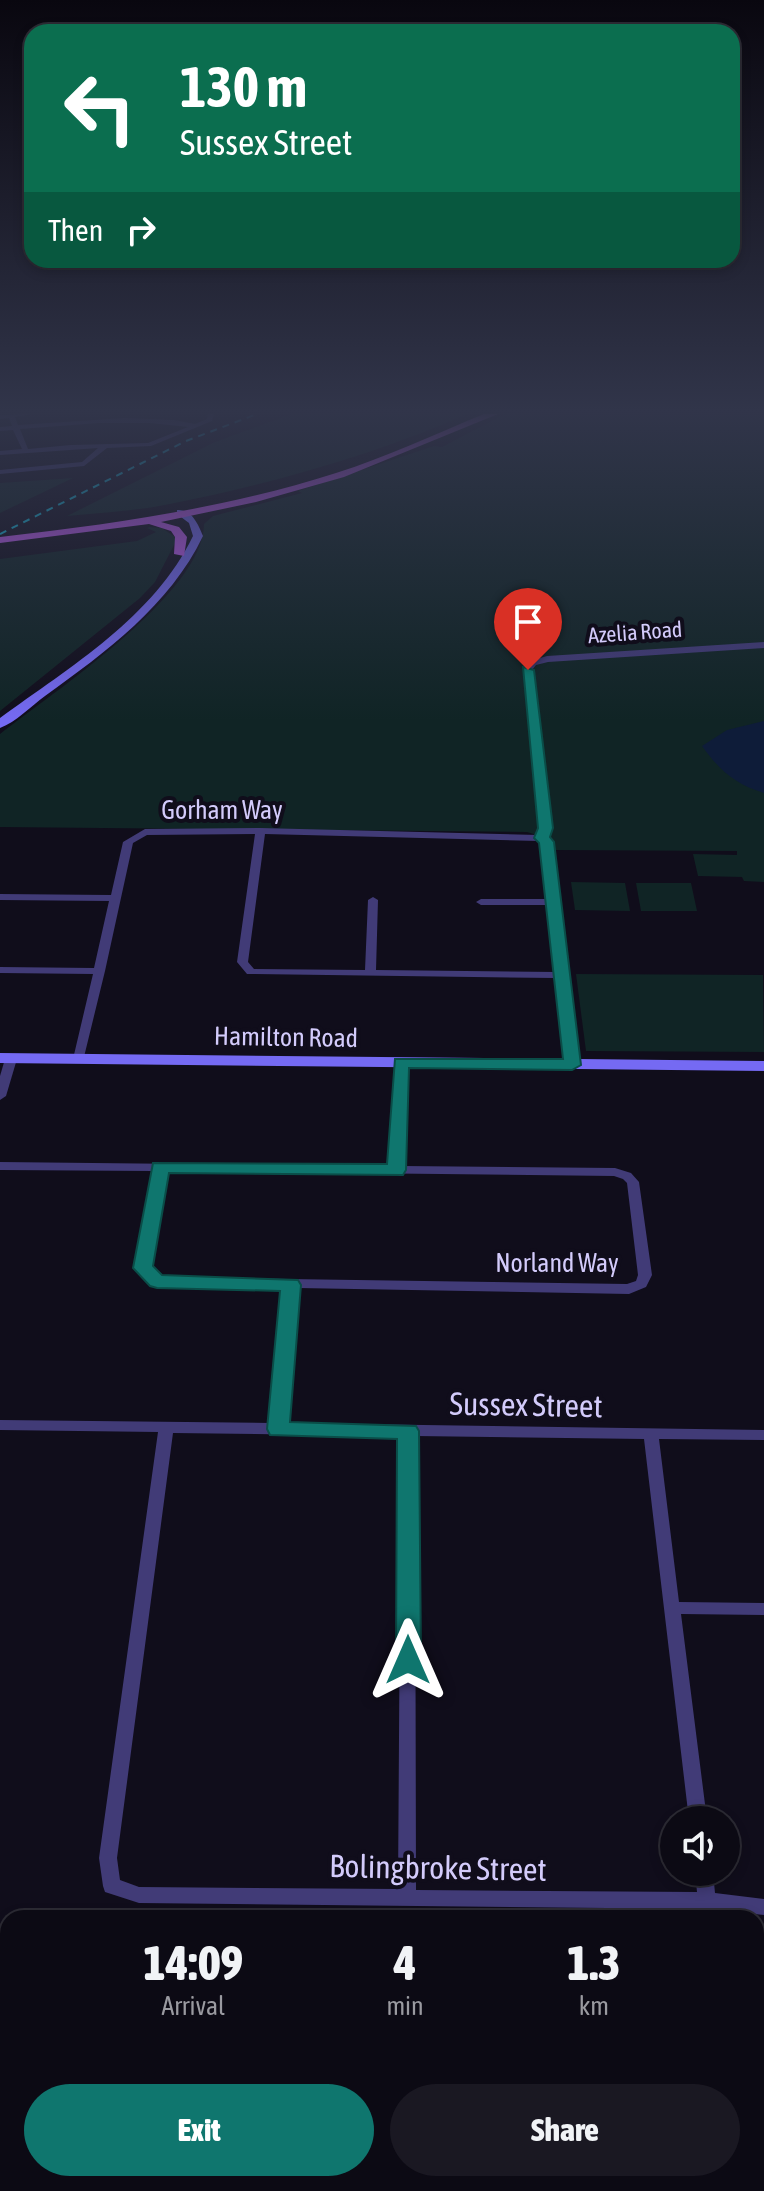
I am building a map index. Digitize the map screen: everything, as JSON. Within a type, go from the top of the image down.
[{"type":"main road","points":[[6,540],[179,516]]},
{"type":"main road","points":[[6,540],[180,516]]},
{"type":"main road","points":[[0,715],[122,619],[164,577],[189,536],[181,516]]},
{"type":"main road","points":[[0,724],[152,602],[172,579],[196,542],[197,529],[181,516]]},
{"type":"main road","points":[[148,522],[175,529],[181,537],[180,554]]},
{"type":"main road","name":"Hamilton Road","points":[[5,1058],[764,1066]]},
{"type":"street","name":"Azelia Road","points":[[572,1065],[546,842],[542,838],[546,828],[545,815],[528,670],[533,663],[599,654],[764,645]]},
{"type":"street","name":"Gorham Way","points":[[79,1059],[128,842],[135,835],[145,832],[260,831],[542,838]]},
{"type":"street","points":[[260,831],[242,962],[251,972],[560,975]]},
{"type":"street","points":[[0,897],[115,898]]},
{"type":"street","points":[[370,973],[373,900]]},
{"type":"street","points":[[481,902],[553,902]]},
{"type":"street","points":[[0,970],[100,971]]},
{"type":"street","points":[[0,1096],[5,1058]]},
{"type":"street","points":[[396,1170],[401,1063]]},
{"type":"street","name":"Norland Way","points":[[0,1166],[160,1167],[615,1172],[633,1182],[645,1275],[641,1284],[629,1289],[157,1281],[143,1268],[160,1167]]},
{"type":"street","points":[[278,1429],[291,1285]]},
{"type":"street","name":"Sussex Street","points":[[0,1425],[764,1435]]},
{"type":"street","name":"Bolingbroke Street","points":[[166,1428],[109,1846],[112,1886],[139,1895],[707,1901],[764,1907]]},
{"type":"street","points":[[407,1897],[408,1431]]},
{"type":"street","points":[[651,1434],[675,1608],[696,1806]]},
{"type":"street","points":[[675,1608],[764,1609]]},
{"type":"street","points":[[705,1886],[707,1901]]},
{"type":"green space","points":[[213,516],[764,516],[764,882],[744,881],[742,877],[698,876],[693,854],[737,855],[737,851],[554,850],[553,840],[527,832],[0,827],[0,734],[122,640],[153,610],[179,580],[197,551],[204,524]]},
{"type":"green space","points":[[147,528],[162,528],[175,537],[175,543],[155,582],[140,598],[0,711],[0,559],[137,541],[156,532]]},
{"type":"green space","points":[[571,882],[625,883],[630,911],[575,910]]},
{"type":"green space","points":[[636,883],[691,883],[697,911],[641,911]]},
{"type":"green space","points":[[576,974],[763,975],[764,1052],[586,1051]]},
{"type":"water","points":[[764,721],[764,793],[729,776],[702,746],[727,730]]},
{"type":"railway","points":[[0,534],[36,516]]},
{"type":"route","points":[[408,1660],[408,1431],[278,1429],[291,1285],[157,1281],[143,1268],[160,1167],[396,1170],[401,1063],[572,1065],[546,842],[542,838],[546,828],[528,670]]}]
